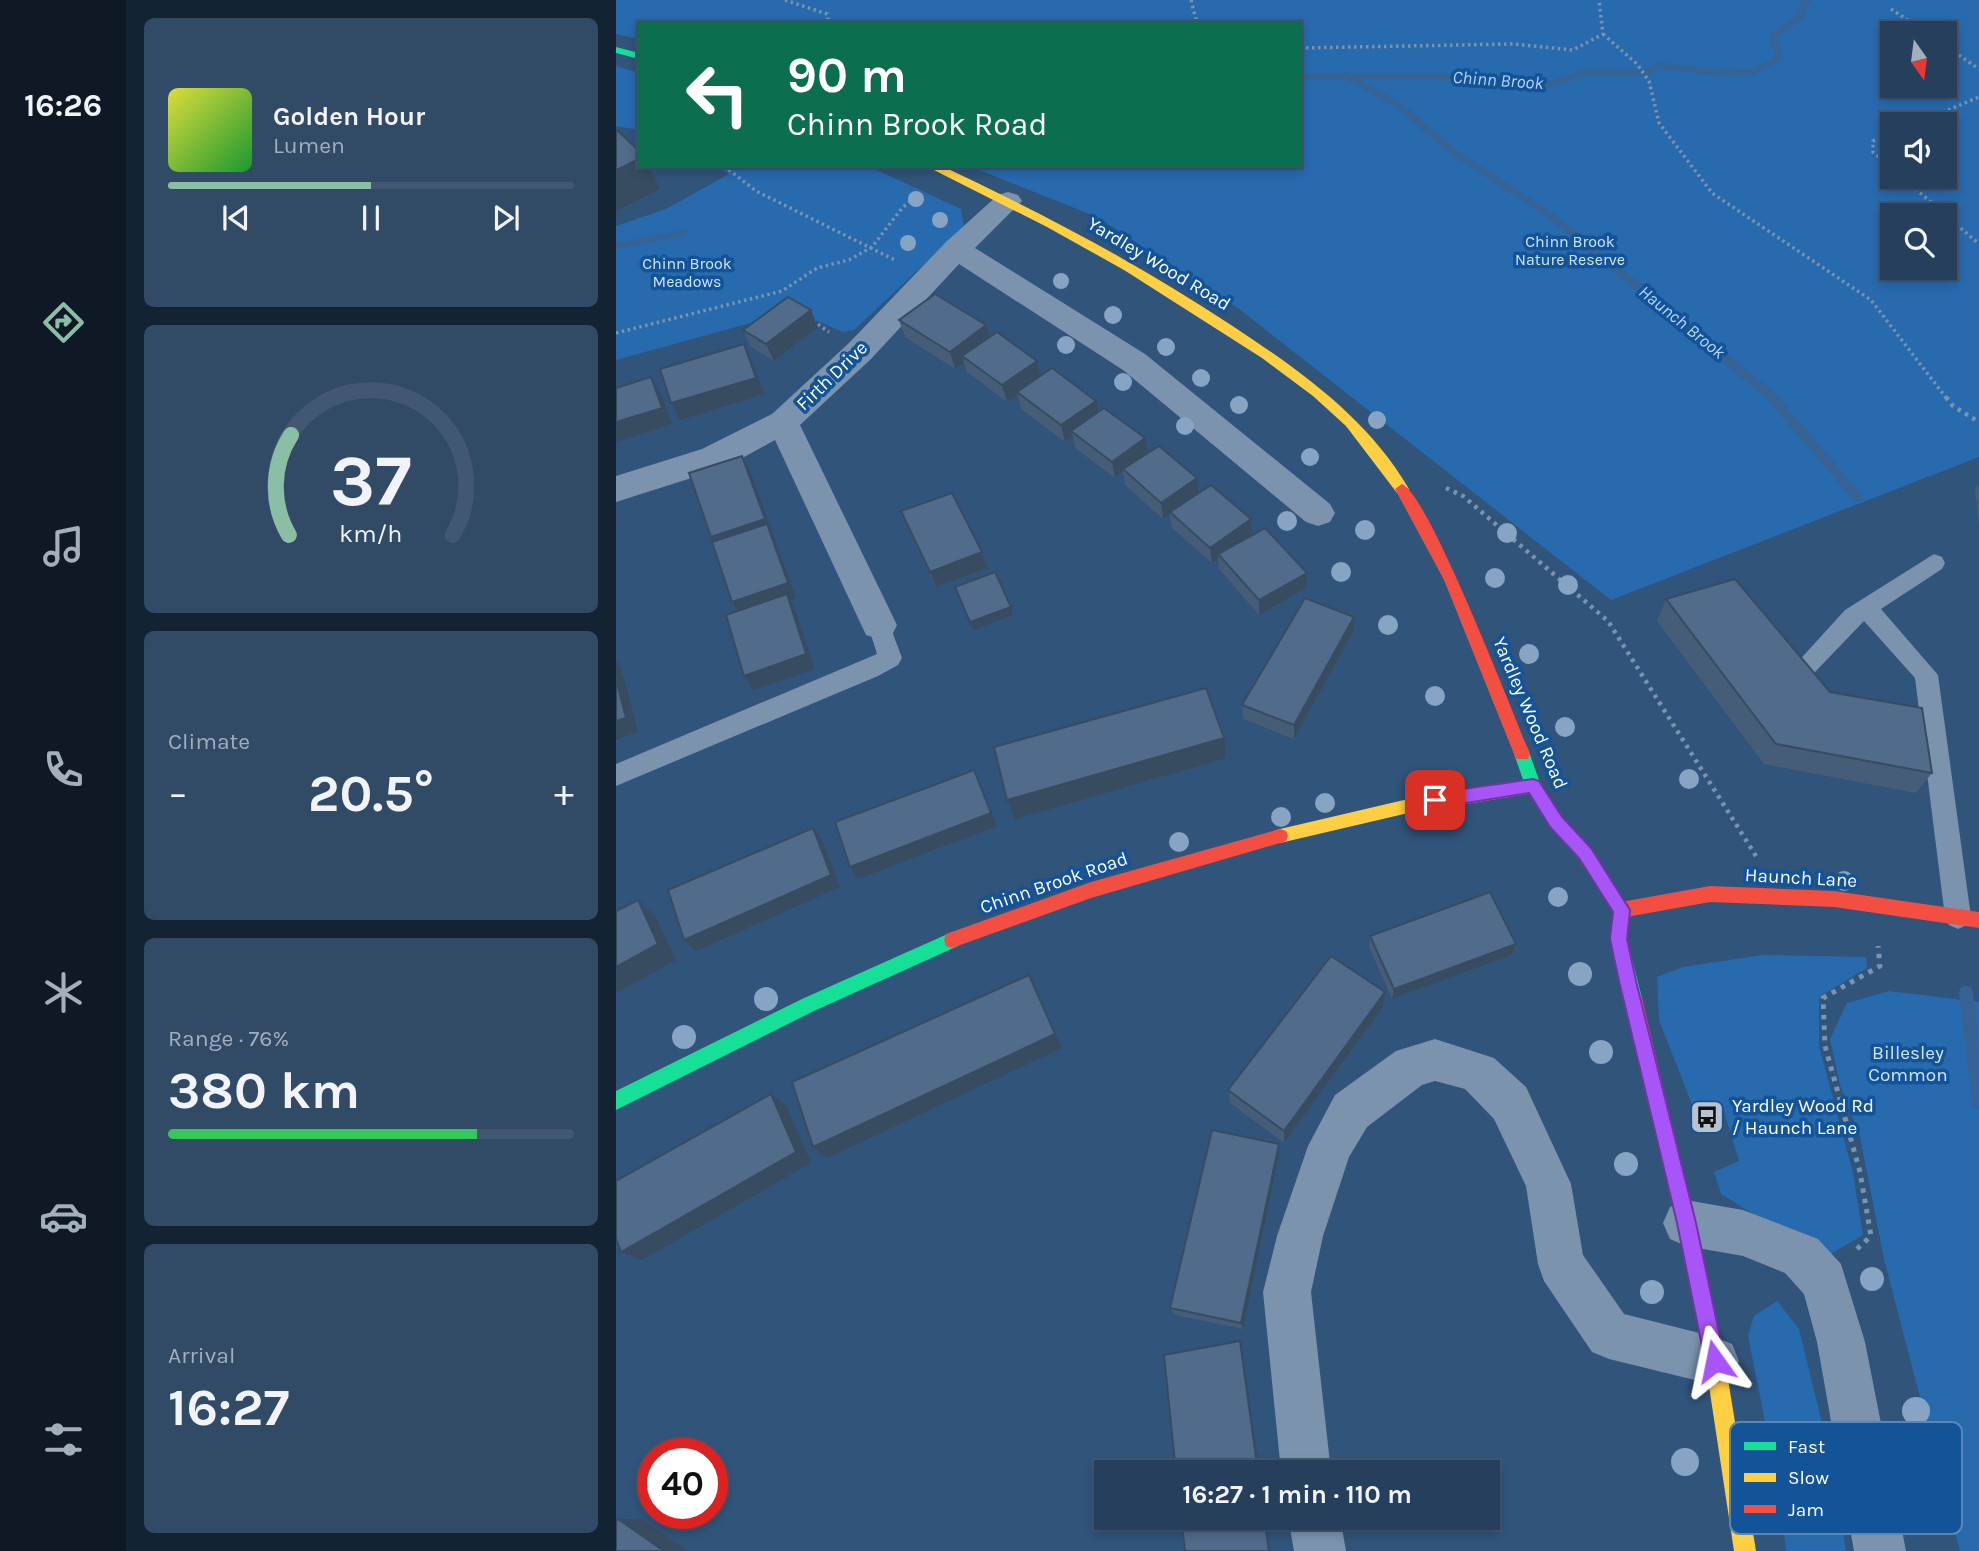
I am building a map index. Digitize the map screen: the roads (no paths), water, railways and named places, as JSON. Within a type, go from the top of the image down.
[{"type":"street","points":[[616,50],[637,55]]},
{"type":"street","name":"Yardley Wood Road","points":[[939,170],[1008,201],[1191,304],[1303,380],[1344,416],[1379,455],[1415,509],[1451,580],[1517,739],[1533,786],[1556,822],[1585,853],[1621,910]]},
{"type":"street","name":"Firth Drive","points":[[616,489],[713,458],[783,422],[860,351],[956,249],[1008,201]]},
{"type":"street","points":[[956,249],[1135,362],[1318,513]]},
{"type":"street","points":[[783,422],[879,625]]},
{"type":"street","name":"Chinn Brook Road","points":[[616,1101],[788,1013],[928,950],[1075,894],[1294,831],[1427,802],[1533,786]]},
{"type":"street","name":"Haunch Lane","points":[[1621,910],[1710,894],[1873,903],[1968,918]]},
{"type":"street","points":[[1621,910],[1619,939],[1625,971],[1686,1223],[1715,1361],[1730,1456]]},
{"type":"street","points":[[1305,1460],[1287,1292],[1300,1236],[1331,1146],[1351,1111],[1411,1066],[1435,1060],[1479,1073],[1510,1103],[1548,1184],[1561,1264],[1609,1335],[1715,1361]]},
{"type":"street","points":[[1686,1223],[1744,1233],[1801,1256],[1824,1281],[1841,1342],[1856,1422]]},
{"type":"street","points":[[1316,1530],[1320,1551]]},
{"type":"lane","points":[[1807,665],[1853,616],[1934,563]]},
{"type":"lane","points":[[1866,608],[1926,675],[1968,918]]},
{"type":"lane","points":[[616,775],[870,669],[890,658],[879,625]]},
{"type":"waterway","name":"Chinn Brook","points":[[1348,77],[1477,76],[1549,85],[1585,72],[1648,72],[1659,65],[1703,71],[1750,73],[1779,59],[1773,35],[1799,18],[1806,0]]},
{"type":"waterway","name":"Chinn Brook","points":[[1302,77],[1348,77]]},
{"type":"waterway","name":"Haunch Brook","points":[[1348,77],[1398,105],[1455,153],[1551,216],[1769,394],[1858,498]]},
{"type":"waterway","name":"Chinn Brook","points":[[616,246],[684,233]]},
{"type":"waterway","name":"Haunch Brook","points":[[1966,992],[1979,1103]]},
{"type":"place","name":"Yardley Wood Rd / Haunch Lane","points":[[1707,1117]]},
{"type":"park label","name":"Chinn Brook Nature Reserve","points":[[1570,250]]},
{"type":"park label","name":"Chinn Brook Meadows","points":[[687,272]]},
{"type":"park label","name":"Billesley Common","points":[[1908,1064]]}]
